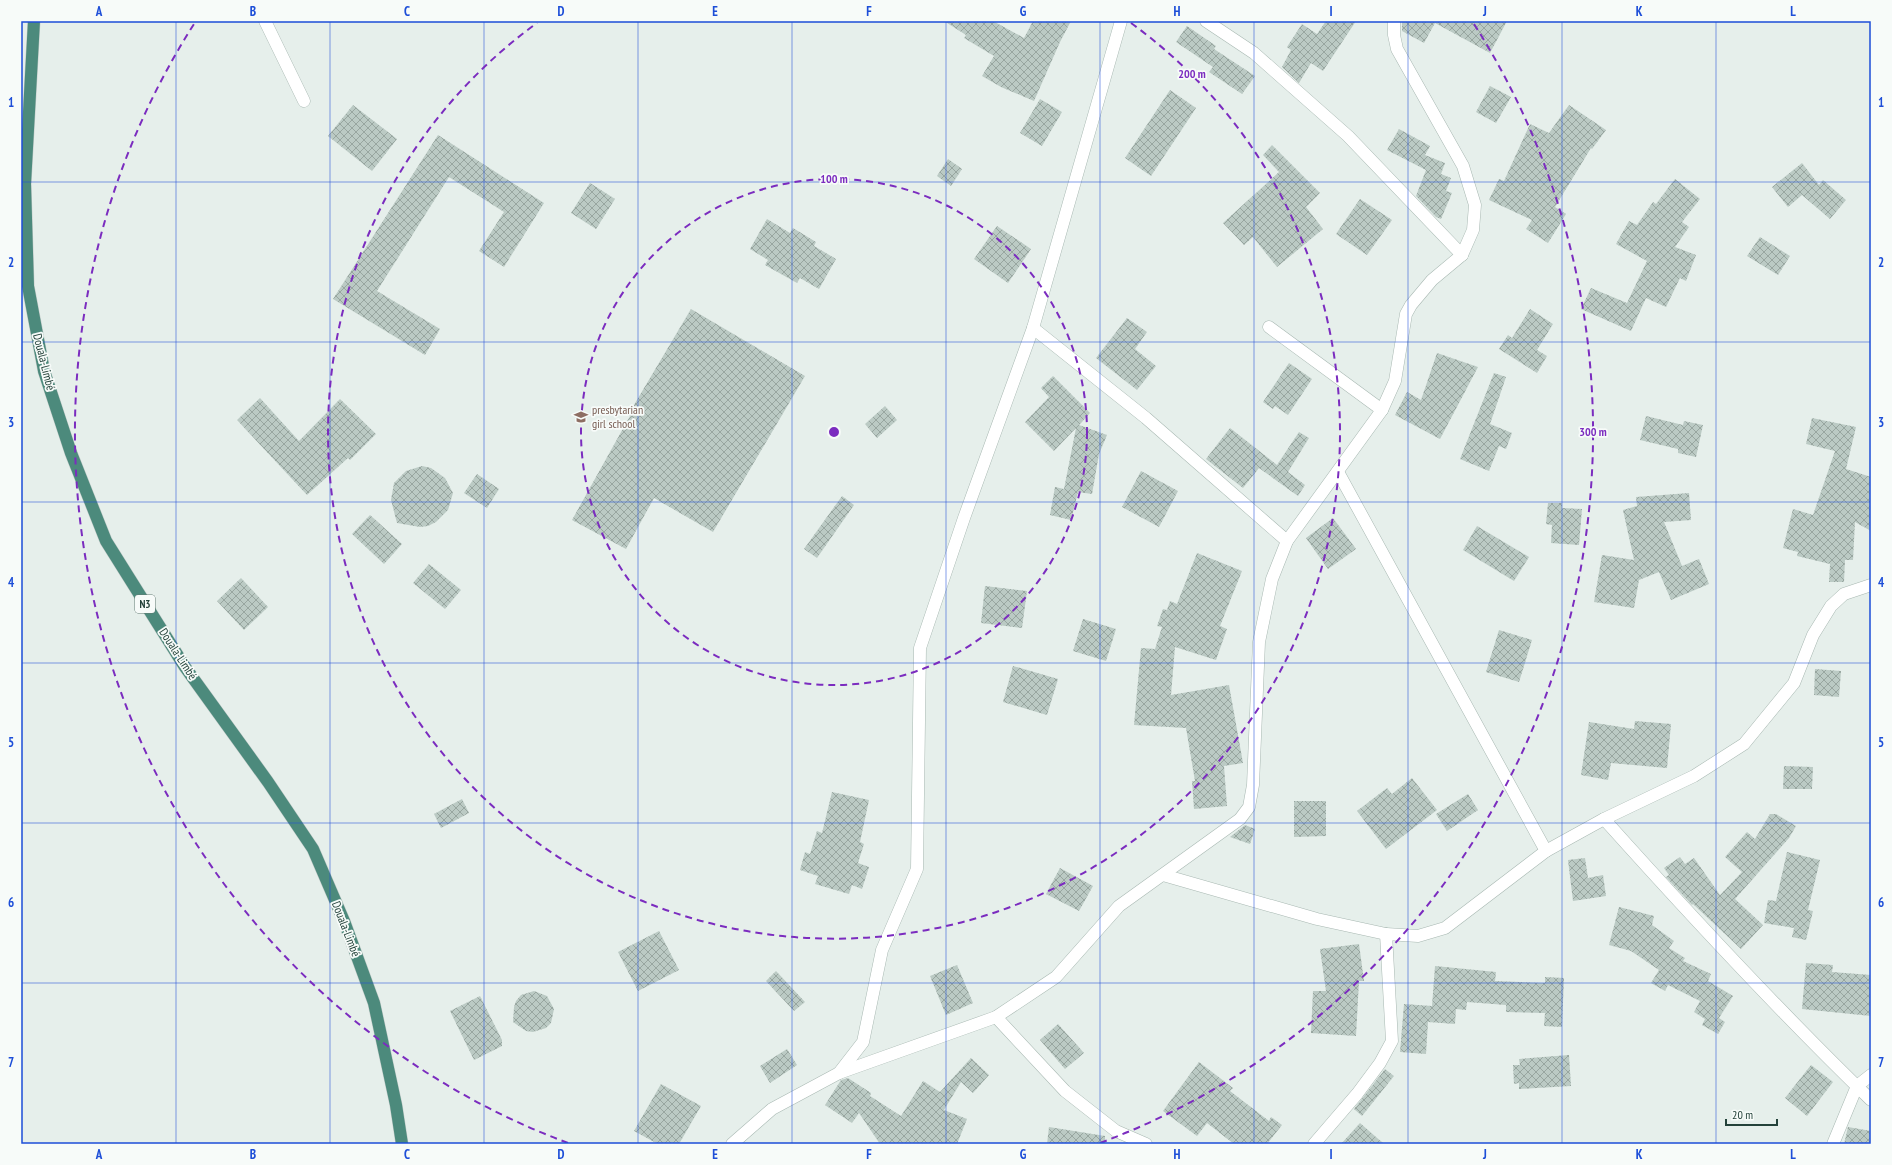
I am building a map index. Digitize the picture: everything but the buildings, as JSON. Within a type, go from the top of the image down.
[{"type":"highway","name":"Douala-Limbé","points":[[34,21],[25,184],[26,223],[28,286],[44,371],[71,453],[106,541],[185,667],[268,782],[313,849],[344,921],[374,1003],[396,1105],[402,1144]]},
{"type":"street","points":[[265,21],[304,101]]},
{"type":"street","points":[[839,1073],[863,1042],[882,950],[917,869],[920,648],[964,518],[1033,328],[1121,21]]},
{"type":"street","points":[[1206,21],[1254,53],[1348,136],[1462,255]]},
{"type":"street","points":[[732,1144],[772,1109],[839,1073],[996,1017],[1056,976],[1118,906],[1240,819],[1249,807],[1253,785],[1259,642],[1272,579],[1287,541],[1382,410],[1395,381],[1404,326],[1411,305],[1432,280],[1462,255],[1473,230],[1475,205],[1463,166],[1397,49],[1394,35],[1394,21]]},
{"type":"street","points":[[1269,326],[1382,410]]},
{"type":"street","points":[[1033,328],[1146,418],[1287,541]]},
{"type":"street","points":[[1338,472],[1546,851]]},
{"type":"street","points":[[1162,875],[1317,919],[1386,934],[1418,936],[1445,928],[1546,851],[1604,819],[1694,776],[1744,744],[1794,683],[1814,635],[1831,606],[1844,594],[1871,585]]},
{"type":"street","points":[[1604,819],[1695,920],[1871,1100]]},
{"type":"street","points":[[1314,1144],[1357,1094],[1380,1063],[1392,1041],[1386,934]]},
{"type":"street","points":[[996,1017],[1065,1092],[1116,1131],[1146,1144]]},
{"type":"street","points":[[1834,1144],[1857,1086],[1871,1074]]},
{"type":"place","name":"presbytarian girl school","points":[[581,417]]}]
